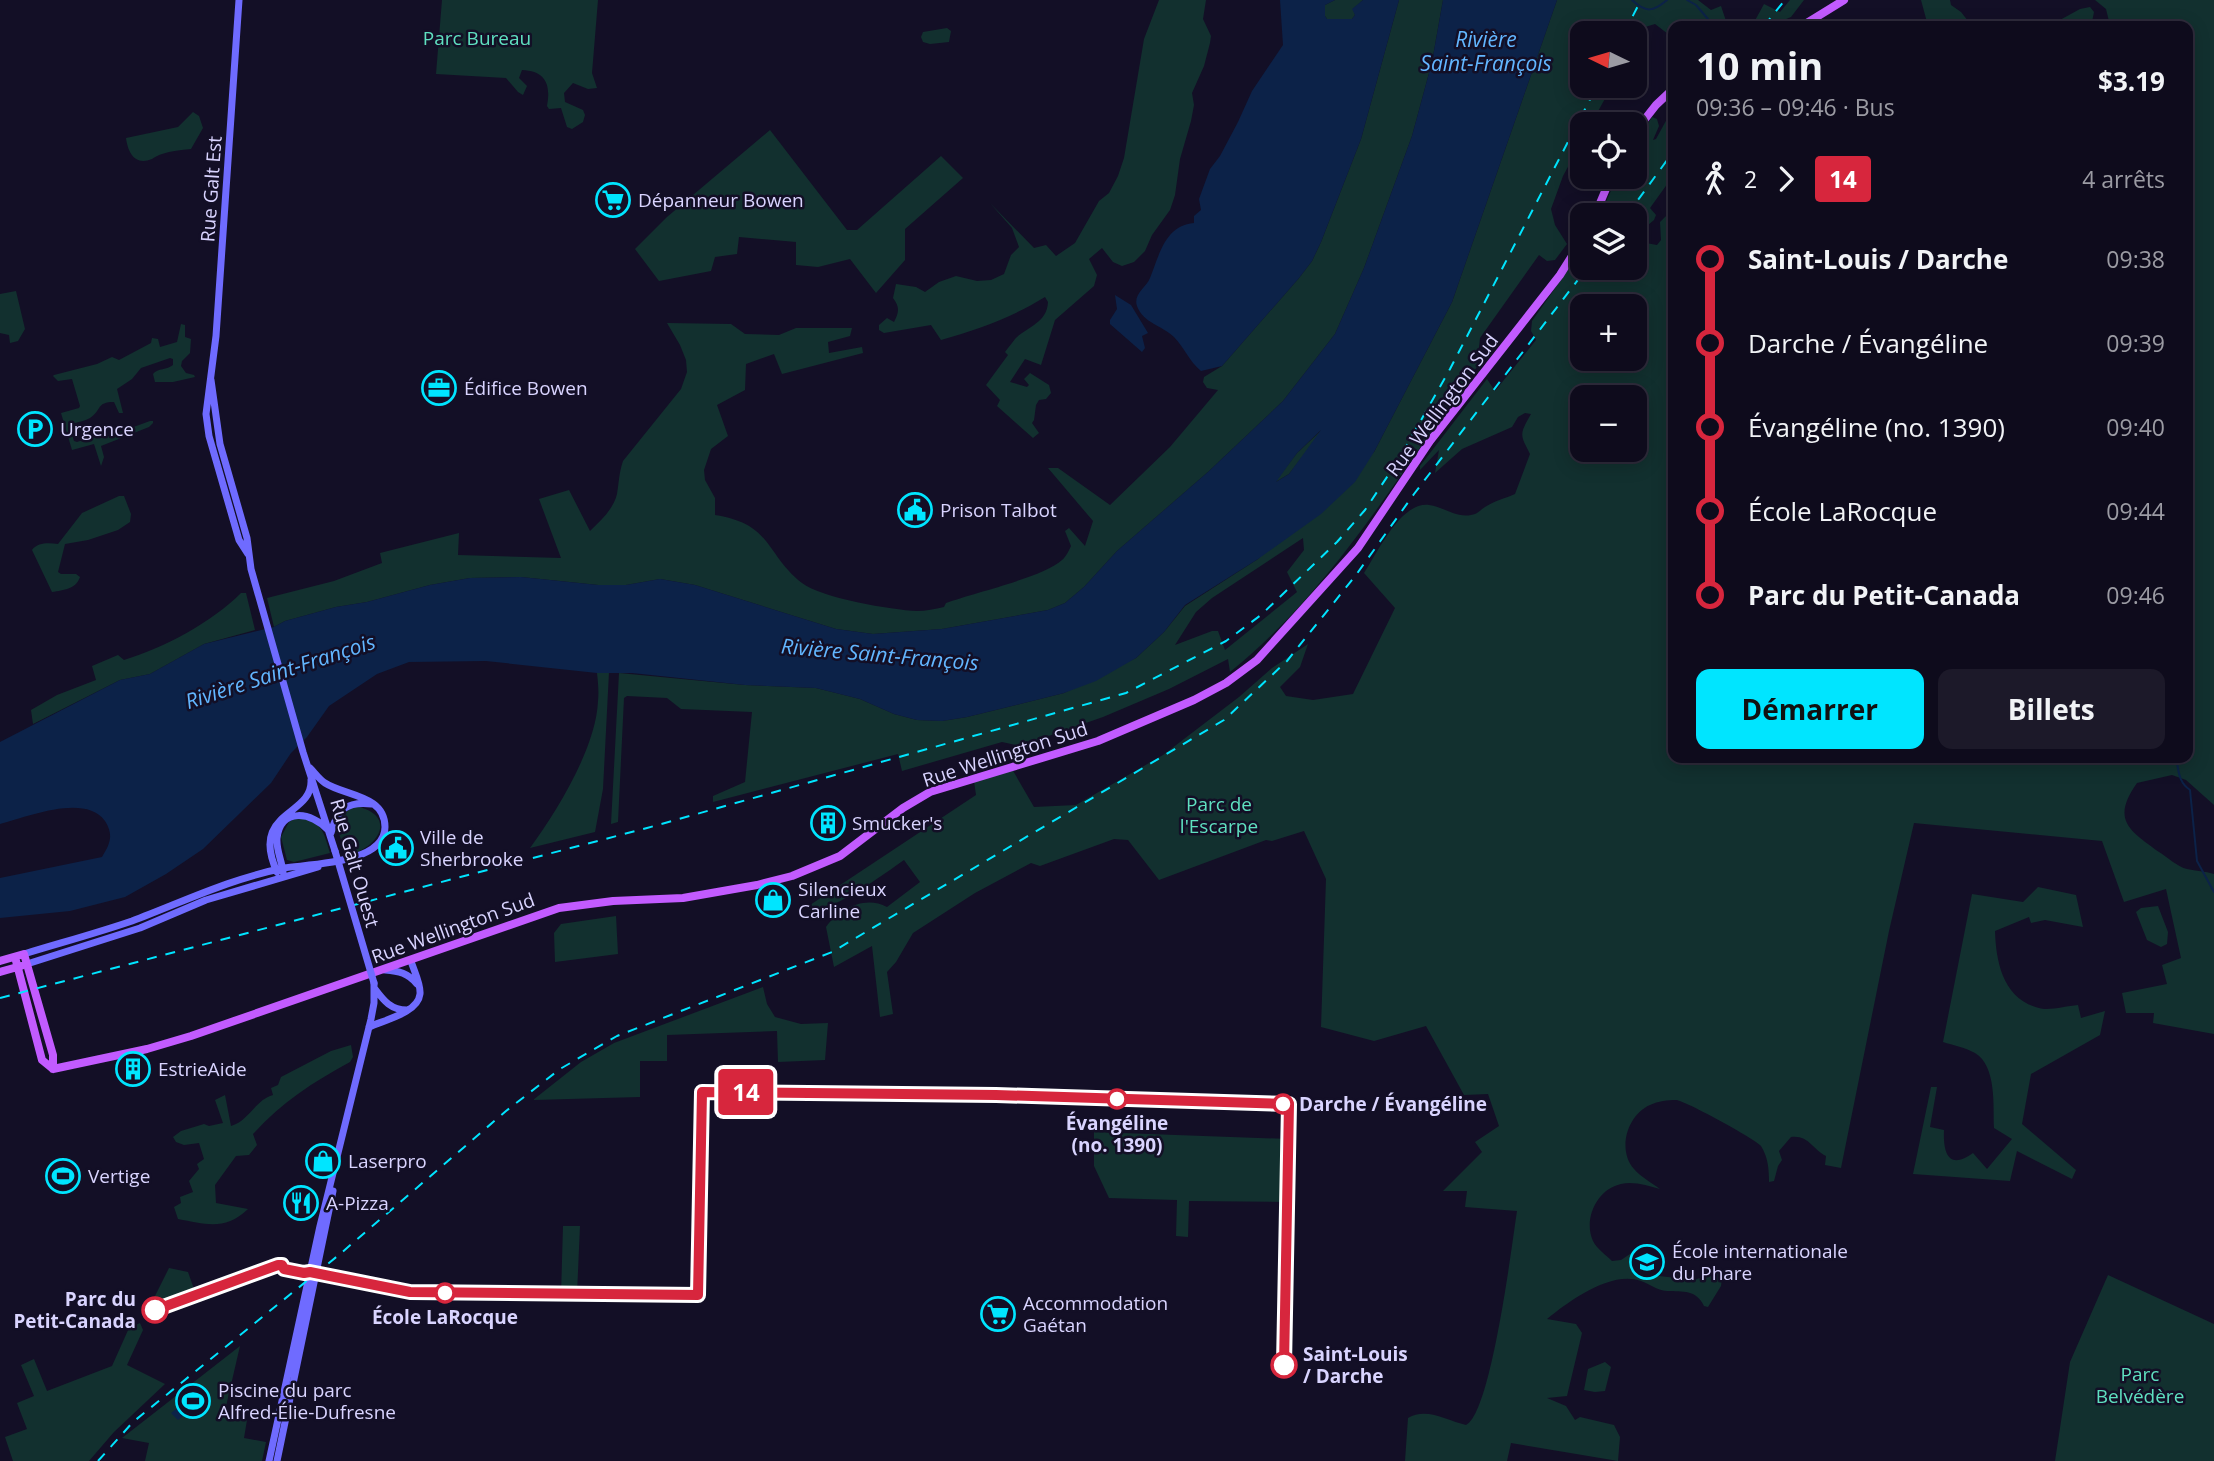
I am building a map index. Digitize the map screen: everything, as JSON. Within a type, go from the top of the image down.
[{"type":"main road","name":"Rue Galt Est","points":[[239,0],[211,379],[220,444],[303,752]]},
{"type":"main road","points":[[1810,21],[1844,0]]},
{"type":"main road","points":[[1647,116],[1668,94]]},
{"type":"main road","name":"Rue Wellington Sud","points":[[23,965],[42,1060],[53,1069],[147,1049],[191,1037],[545,912],[572,905],[683,898],[792,876],[840,856],[903,808],[930,792],[1098,741],[1194,700],[1258,660],[1358,548],[1430,441],[1570,259]]},
{"type":"main road","name":"Rue Galt Ouest","points":[[268,1461],[320,1226],[369,1027],[374,986],[303,752]]},
{"type":"main road","points":[[0,972],[140,928],[206,900],[367,852],[382,839],[384,818],[367,799],[327,785],[310,768]]},
{"type":"main road","points":[[282,878],[270,846],[271,833],[280,818],[309,793],[310,768]]},
{"type":"main road","points":[[330,834],[334,820],[345,807],[356,803],[374,805]]},
{"type":"main road","points":[[279,869],[278,836],[281,826],[288,819],[299,815],[313,817],[320,821],[330,834]]},
{"type":"main road","points":[[0,961],[130,921],[207,889],[279,869],[342,860]]},
{"type":"main road","points":[[20,956],[23,965]]},
{"type":"main road","points":[[369,1027],[408,1010],[417,1002],[419,988],[411,961]]},
{"type":"main road","points":[[385,970],[401,971],[419,988]]},
{"type":"main road","points":[[374,986],[390,1005],[400,1010],[408,1010]]},
{"type":"main road","name":"Rue Galt Ouest","points":[[277,1461],[341,1149]]},
{"type":"green space","name":"Parc Bureau","points":[[442,0],[598,0],[592,73],[597,88],[588,89],[573,83],[564,93],[565,102],[583,110],[583,122],[572,129],[567,127],[561,108],[549,109],[545,80],[537,73],[522,70],[519,78],[527,86],[523,95],[506,78],[436,74]]},
{"type":"green space","points":[[1159,0],[1206,0],[1203,19],[1211,36],[1204,66],[1192,93],[1194,105],[1180,159],[1175,195],[1170,210],[1152,235],[1145,251],[1134,262],[1122,266],[1113,262],[1102,248],[1089,259],[1097,275],[1094,286],[1055,320],[1041,365],[1025,359],[1010,382],[1027,387],[1029,385],[1024,379],[1030,373],[1049,385],[1051,393],[1036,405],[1032,423],[1039,433],[1033,438],[997,406],[1000,400],[986,385],[1008,355],[1005,352],[1015,339],[1041,320],[1047,309],[1048,302],[1045,297],[994,322],[941,340],[931,325],[884,333],[879,330],[879,325],[887,318],[894,322],[896,318],[898,307],[893,298],[896,284],[916,287],[925,292],[939,282],[956,276],[977,281],[991,280],[1004,274],[1011,255],[1019,247],[1012,228],[990,203],[1034,248],[1046,245],[1056,256],[1075,243],[1099,201],[1109,193],[1118,176],[1124,158],[1144,39]]},
{"type":"green space","points":[[1335,0],[1363,0],[1353,9],[1355,15],[1352,19],[1327,19],[1325,5]]},
{"type":"green space","points":[[1399,0],[1443,0],[1432,62],[1412,136],[1364,268],[1335,334],[1283,401],[1208,472],[1117,551],[1084,587],[1065,603],[1048,610],[942,629],[873,634],[836,629],[695,585],[660,579],[626,585],[598,585],[521,577],[470,578],[336,607],[285,621],[274,627],[267,598],[334,581],[382,563],[380,553],[459,533],[458,555],[561,558],[539,499],[569,490],[590,531],[610,510],[617,494],[623,461],[681,389],[687,372],[680,345],[667,323],[731,324],[745,334],[779,335],[796,328],[852,328],[850,336],[828,342],[829,353],[862,347],[863,353],[782,374],[774,354],[746,364],[745,390],[717,405],[728,436],[711,449],[704,470],[705,480],[715,498],[715,515],[748,525],[802,583],[824,594],[857,602],[920,611],[944,607],[946,603],[1025,578],[1053,566],[1063,559],[1071,546],[1065,531],[1069,528],[1085,546],[1093,521],[1048,468],[1058,468],[1110,505],[1170,447],[1218,390],[1207,388],[1203,382],[1204,377],[1222,366],[1312,261],[1361,139]]},
{"type":"green space","points":[[1557,0],[1698,0],[1711,10],[1721,6],[1726,21],[1668,21],[1668,34],[1655,24],[1647,26],[1647,21],[1570,21],[1570,98],[1605,98],[1598,112],[1570,112],[1570,163],[1551,209],[1555,225],[1567,244],[1555,260],[1547,261],[1539,255],[1480,338],[1477,367],[1333,567],[1267,639],[1230,672],[1228,659],[1169,689],[1103,717],[1020,746],[1002,742],[902,771],[898,754],[713,802],[713,796],[745,782],[752,712],[681,709],[667,698],[627,696],[624,698],[618,822],[611,824],[619,673],[745,685],[816,688],[860,699],[894,714],[917,720],[942,721],[967,717],[1064,693],[1136,658],[1164,632],[1185,606],[1258,559],[1374,452],[1452,302]],"holes":[[[1303,538],[1304,550],[1287,572],[1297,592],[1225,650],[1218,631],[1175,645],[1196,612],[1212,598]]]},
{"type":"green space","points":[[1790,0],[1804,0],[1791,17],[1781,21],[1755,21],[1764,4],[1780,12]]},
{"type":"green space","points":[[1921,0],[1950,0],[1951,5],[1968,21],[1927,21]]},
{"type":"green space","name":"Parc de l'Escarpe","points":[[2095,0],[2214,0],[2214,805],[2186,780],[2172,775],[2137,783],[2125,806],[2125,815],[2127,823],[2139,837],[2176,864],[2214,874],[2214,1034],[2153,1023],[2154,1013],[2126,1013],[2122,993],[2167,984],[2162,965],[2181,958],[2166,889],[2124,902],[2102,841],[1914,823],[1889,931],[1841,1168],[1825,1165],[1826,1156],[1806,1140],[1791,1137],[1779,1151],[1782,1160],[1774,1181],[1769,1182],[1768,1163],[1761,1146],[1720,1121],[1676,1100],[1650,1105],[1635,1117],[1630,1125],[1626,1143],[1629,1161],[1637,1172],[1660,1189],[1626,1183],[1605,1192],[1594,1206],[1591,1215],[1590,1232],[1593,1241],[1612,1261],[1621,1260],[1636,1250],[1659,1261],[1656,1274],[1659,1276],[1694,1280],[1723,1270],[1721,1286],[1708,1307],[1693,1294],[1663,1290],[1629,1279],[1604,1283],[1591,1289],[1547,1319],[1576,1324],[1582,1333],[1567,1396],[1547,1398],[1566,1406],[1575,1420],[1580,1417],[1614,1425],[1620,1437],[1618,1461],[1511,1443],[1507,1461],[1405,1461],[1408,1418],[1430,1414],[1466,1425],[1475,1414],[1492,1361],[1517,1211],[1465,1207],[1467,1191],[1443,1191],[1482,1152],[1475,1142],[1499,1126],[1488,1094],[1464,1095],[1426,1026],[1374,1041],[1321,1027],[1326,879],[1304,831],[1272,841],[1266,840],[1159,880],[1128,840],[1114,839],[1040,866],[1031,863],[975,893],[913,933],[887,972],[893,1014],[880,1017],[872,946],[834,967],[826,927],[831,920],[861,903],[887,907],[920,882],[904,860],[844,899],[819,909],[809,910],[807,907],[976,795],[974,781],[1012,769],[1034,807],[1076,805],[1163,755],[1272,668],[1308,644],[1300,667],[1280,687],[1286,696],[1313,700],[1353,694],[1395,608],[1364,573],[1383,541],[1399,520],[1418,506],[1429,505],[1460,515],[1471,515],[1515,494],[1530,454],[1522,434],[1531,414],[1525,413],[1518,417],[1512,427],[1462,449],[1435,473],[1439,450],[1420,470],[1420,466],[1487,379],[1495,391],[1536,340],[1531,331],[1532,321],[1570,267],[1570,280],[1647,280],[1647,243],[1657,245],[1661,240],[1660,222],[1668,214],[1668,763],[2193,763],[2193,21],[2109,21],[2106,9]]},
{"type":"green space","points":[[2090,7],[2094,12],[2092,21],[2058,21],[2080,9]]},
{"type":"green space","points":[[947,28],[951,31],[949,42],[923,42],[923,32]]},
{"type":"green space","points":[[193,112],[199,116],[203,128],[191,149],[165,153],[146,161],[133,157],[126,138],[178,127]]},
{"type":"green space","points":[[1652,117],[1657,119],[1659,126],[1653,140],[1656,139],[1668,117],[1668,183],[1650,208],[1656,215],[1647,226],[1647,203],[1605,203],[1612,189],[1647,189],[1647,125]]},
{"type":"green space","points":[[770,130],[847,230],[857,230],[941,156],[963,178],[905,229],[905,260],[876,293],[850,259],[818,267],[796,265],[796,242],[739,237],[737,254],[715,257],[711,271],[659,281],[635,249],[667,217]]},
{"type":"green space","points":[[16,291],[25,329],[18,341],[10,343],[9,335],[0,333],[0,294]]},
{"type":"green space","points":[[181,324],[185,325],[185,337],[191,339],[190,353],[181,366],[186,373],[195,377],[173,382],[155,382],[153,374],[173,365],[173,359],[170,358],[141,368],[132,379],[117,389],[123,413],[119,413],[114,402],[104,403],[90,418],[72,424],[70,428],[74,441],[77,442],[89,438],[93,432],[106,437],[150,421],[153,423],[101,446],[104,457],[101,466],[94,444],[72,450],[61,413],[80,406],[72,379],[58,381],[53,376],[112,357],[119,360],[151,343],[152,338],[158,339],[160,347],[177,342]]},
{"type":"green space","points":[[1327,425],[1289,474],[1274,483],[1297,453]]},
{"type":"green space","points":[[124,496],[131,514],[130,522],[118,530],[65,544],[58,572],[80,577],[73,586],[52,592],[32,550],[34,547],[47,543],[58,544],[82,513]]},
{"type":"green space","points":[[241,593],[246,593],[255,630],[204,644],[150,674],[120,680],[33,724],[31,710],[57,695],[96,680],[92,666],[118,655],[124,660],[171,641],[202,624]]},
{"type":"green space","points":[[609,672],[603,789],[595,832],[530,848],[563,798],[583,758],[596,719],[597,673]]},
{"type":"green space","points":[[355,806],[377,816],[379,831],[368,846],[347,856],[338,828],[342,817]]},
{"type":"green space","points":[[296,818],[311,821],[320,828],[330,853],[294,862],[287,860],[281,837],[289,822]]},
{"type":"green space","points":[[2038,887],[2076,895],[2083,927],[2045,920],[2031,923],[2029,917],[1995,931],[1997,955],[2004,978],[2017,997],[2039,1008],[2078,1005],[2081,1018],[2105,1011],[2100,1035],[2031,1074],[2022,1124],[2076,1170],[2072,1179],[2017,1151],[2010,1181],[1913,1174],[1931,1087],[1937,1087],[1930,1127],[1944,1130],[1946,1152],[1953,1159],[1965,1158],[1973,1153],[1987,1169],[2012,1139],[1994,1128],[1992,1087],[1982,1059],[1971,1051],[1943,1042],[1972,894],[2023,902]]},
{"type":"green space","points":[[2158,906],[2168,932],[2167,944],[2161,947],[2147,940],[2136,912],[2141,908]]},
{"type":"green space","points":[[616,916],[618,954],[555,962],[554,933],[561,924]]},
{"type":"green space","points":[[763,987],[767,1004],[775,1017],[801,1024],[828,1023],[825,1060],[778,1062],[777,1031],[667,1035],[667,1061],[640,1061],[640,1097],[533,1100],[581,1062],[614,1043]]},
{"type":"green space","points":[[351,1045],[353,1057],[350,1062],[310,1085],[275,1112],[253,1134],[257,1145],[249,1155],[236,1156],[215,1185],[216,1203],[248,1209],[240,1216],[223,1223],[206,1224],[178,1219],[174,1207],[181,1203],[180,1197],[193,1192],[189,1181],[199,1169],[197,1164],[204,1159],[199,1143],[184,1145],[176,1142],[173,1137],[181,1131],[204,1124],[209,1126],[223,1123],[215,1100],[225,1095],[231,1126],[237,1123],[261,1101],[273,1095],[271,1088],[278,1085],[281,1077],[331,1051]]},
{"type":"green space","points":[[1094,1132],[1289,1139],[1287,1202],[1189,1201],[1188,1237],[1176,1236],[1177,1200],[1109,1198],[1094,1166]]},
{"type":"green space","points":[[563,1226],[580,1226],[577,1294],[561,1295]]},
{"type":"green space","name":"Parc du Petit-Canada","points":[[169,1268],[188,1272],[194,1289],[151,1304]]},
{"type":"green space","name":"Parc Belvédère","points":[[2108,1275],[2214,1324],[2214,1461],[2055,1461],[2070,1362]]},
{"type":"green space","points":[[140,1323],[143,1330],[127,1365],[165,1384],[114,1432],[89,1461],[13,1461],[5,1437],[27,1429],[17,1403],[34,1396],[21,1365],[34,1359],[47,1391],[112,1366],[129,1328]]},
{"type":"green space","points":[[240,1346],[224,1415],[247,1420],[244,1438],[266,1442],[262,1461],[145,1461],[149,1443],[122,1438]]},
{"type":"green space","points":[[1605,1362],[1611,1367],[1605,1391],[1584,1390],[1588,1369]]},
{"type":"water","points":[[1280,0],[1335,0],[1325,5],[1327,19],[1352,19],[1355,15],[1352,9],[1363,0],[1399,0],[1361,139],[1312,261],[1222,366],[1201,371],[1174,337],[1140,312],[1136,302],[1140,291],[1148,282],[1164,243],[1176,229],[1194,223],[1194,216],[1201,210],[1199,199],[1210,169],[1220,156],[1252,91],[1283,45]]},
{"type":"water","name":"Rivière Saint-François","points":[[1443,0],[1557,0],[1452,302],[1374,452],[1355,482],[1321,514],[1258,559],[1185,605],[1164,632],[1136,658],[1096,681],[1064,693],[942,721],[917,720],[894,714],[860,699],[816,688],[745,685],[632,673],[597,673],[486,661],[409,662],[377,674],[329,706],[271,783],[203,849],[166,874],[125,897],[70,911],[0,918],[0,878],[102,857],[109,844],[110,835],[105,821],[96,813],[84,809],[55,809],[0,824],[0,742],[120,680],[150,674],[204,644],[274,627],[285,621],[336,607],[470,578],[521,577],[598,585],[626,585],[660,579],[695,585],[836,629],[873,634],[942,629],[1048,610],[1065,603],[1084,587],[1117,551],[1208,472],[1283,401],[1335,334],[1364,268],[1412,136],[1432,62]],"holes":[[[1321,430],[1289,474],[1276,482],[1297,453]]]},
{"type":"water","points":[[1115,295],[1131,305],[1148,333],[1142,336],[1145,348],[1142,352],[1110,324],[1117,309]]},
{"type":"water","name":"Piscine du parc Alfred-Élie-Dufresne","points":[[195,1394],[206,1408],[198,1415],[192,1409],[178,1420],[171,1413]]},
{"type":"waterway","points":[[1632,0],[1646,9],[1658,7],[1667,0]]},
{"type":"waterway","points":[[1687,0],[1696,5],[1708,19]]},
{"type":"waterway","points":[[2177,763],[2181,780],[2190,790],[2197,861],[2214,892]]},
{"type":"railway","points":[[1630,21],[1641,0]]},
{"type":"railway","points":[[1768,21],[1785,0]]},
{"type":"railway","points":[[0,998],[647,828],[1126,693],[1226,641],[1261,615],[1337,542],[1365,510],[1399,459],[1450,369],[1591,98]]},
{"type":"railway","points":[[1636,203],[1668,159]]},
{"type":"railway","points":[[98,1461],[133,1422],[340,1254],[506,1111],[560,1069],[617,1036],[832,952],[1224,720],[1287,661],[1356,575],[1414,494],[1578,280]]},
{"type":"bus line","name":"14","points":[[155,1310],[275,1265],[304,1273],[410,1292],[698,1295],[702,1092],[996,1095],[1289,1104],[1284,1365]]},
{"type":"place","name":"Dépanneur Bowen","points":[[613,200]]},
{"type":"place","name":"Édifice Bowen","points":[[439,388]]},
{"type":"place","name":"Urgence","points":[[35,429]]},
{"type":"place","name":"Prison Talbot","points":[[915,510]]},
{"type":"place","name":"Smucker's","points":[[828,823]]},
{"type":"place","name":"Ville de Sherbrooke","points":[[396,848]]},
{"type":"place","name":"Silencieux Carline","points":[[773,900]]},
{"type":"place","name":"EstrieAide","points":[[133,1069]]},
{"type":"place","name":"Évangéline (no. 1390)","points":[[1117,1099]]},
{"type":"place","name":"Darche / Évangéline","points":[[1283,1104]]},
{"type":"place","name":"Laserpro","points":[[323,1161]]},
{"type":"place","name":"Vertige","points":[[63,1176]]},
{"type":"place","name":"A-Pizza","points":[[301,1203]]},
{"type":"place","name":"École internationale du Phare","points":[[1647,1262]]},
{"type":"place","name":"École LaRocque","points":[[445,1293]]},
{"type":"place","name":"Parc du Petit-Canada","points":[[155,1310]]},
{"type":"place","name":"Accommodation Gaétan","points":[[998,1314]]},
{"type":"place","name":"Saint-Louis / Darche","points":[[1284,1365]]},
{"type":"place","name":"Piscine du parc Alfred-Élie-Dufresne","points":[[193,1401]]}]
